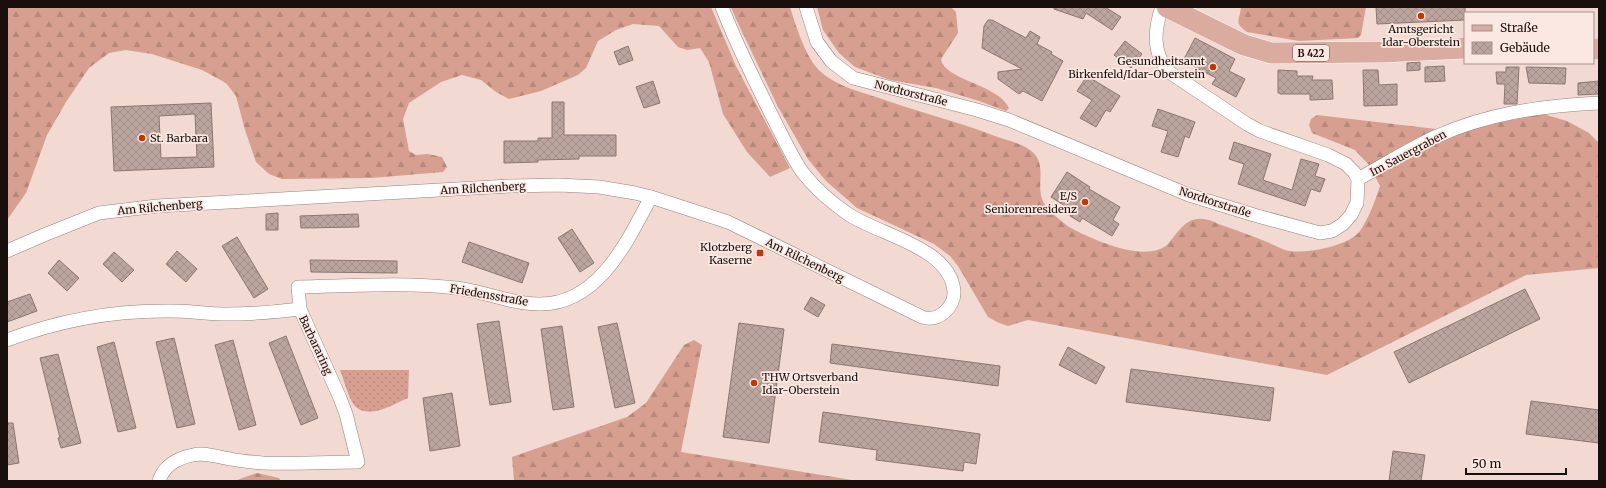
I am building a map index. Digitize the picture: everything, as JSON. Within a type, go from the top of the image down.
[{"type":"main road","name":"B 422","points":[[1167,7],[1244,45],[1271,53],[1382,52],[1464,48]]},
{"type":"street","name":"Am Rilchenberg","points":[[7,251],[99,213],[157,206],[510,186],[559,185],[599,187],[651,197],[728,222],[922,317],[927,318],[941,316],[950,305],[954,294],[952,281],[944,268],[926,252],[848,214],[824,195],[803,172],[783,138],[733,38],[722,7]]},
{"type":"street","name":"Nordtorstraße","points":[[806,7],[817,42],[831,61],[853,78],[977,110],[1009,120],[1196,197],[1288,225],[1320,233],[1332,230],[1343,224],[1351,215],[1357,203],[1358,180]]},
{"type":"street","points":[[1162,7],[1156,32],[1156,43],[1158,55],[1163,65],[1169,72],[1260,131],[1328,155],[1346,164],[1354,172],[1358,180]]},
{"type":"street","name":"Im Sauergraben","points":[[1358,180],[1435,137],[1485,118],[1515,111],[1556,105],[1599,103]]},
{"type":"street","name":"Friedensstraße","points":[[300,309],[298,287],[438,287],[474,291],[511,300],[538,304],[560,302],[582,292],[602,274],[627,242],[651,197]]},
{"type":"street","name":"Barbararing","points":[[7,340],[52,325],[84,317],[109,314],[172,311],[228,314],[300,309],[322,356],[346,414],[358,462],[262,462],[194,454],[179,459],[168,466],[162,472],[159,481]]},
{"type":"green space","points":[[7,7],[711,7],[736,66],[790,168],[770,177],[747,152],[723,114],[709,62],[700,48],[687,50],[678,47],[659,26],[633,24],[616,30],[598,41],[586,68],[578,75],[541,91],[509,99],[496,92],[481,80],[462,75],[441,82],[409,103],[403,119],[409,151],[416,155],[428,154],[442,157],[447,167],[443,172],[371,178],[282,179],[269,174],[256,162],[245,130],[236,96],[226,83],[202,70],[152,54],[126,50],[109,53],[89,68],[66,102],[47,135],[26,193],[7,220]]},
{"type":"green space","points":[[731,7],[790,7],[800,36],[813,63],[833,81],[859,92],[999,137],[1027,148],[1034,153],[1038,159],[1040,165],[1042,199],[1046,206],[1055,215],[1071,228],[1092,238],[1106,244],[1134,251],[1147,252],[1159,250],[1168,244],[1182,227],[1197,219],[1210,220],[1284,250],[1296,252],[1327,248],[1347,241],[1354,236],[1360,231],[1366,221],[1380,186],[1369,165],[1355,150],[1312,133],[1309,125],[1311,119],[1317,115],[1436,129],[1492,124],[1543,114],[1567,121],[1589,133],[1599,143],[1599,268],[1526,275],[1327,375],[1028,320],[1008,326],[988,317],[958,266],[950,256],[934,244],[857,208],[826,181],[808,159],[778,107]]},
{"type":"green space","points":[[817,7],[951,7],[956,12],[958,33],[941,59],[944,66],[951,72],[994,93],[1003,100],[1009,108],[1006,111],[936,88],[890,80],[855,67],[839,53],[823,30]]},
{"type":"green space","points":[[1241,7],[1366,7],[1361,35],[1358,38],[1299,41],[1247,32],[1240,26],[1238,21]]},
{"type":"green space","points":[[694,340],[702,345],[681,452],[858,481],[514,481],[512,457],[627,417],[646,403],[684,345]]},
{"type":"green space","points":[[340,370],[409,370],[408,398],[381,410],[366,412],[360,410],[352,402]]},
{"type":"green space","points":[[257,473],[279,478],[281,481],[237,481]]},
{"type":"building","points":[[1054,7],[1105,7],[1121,17],[1112,30],[1086,13],[1083,19],[1054,9]]},
{"type":"building","name":"Amtsgericht Idar-Oberstein","points":[[1376,7],[1465,7],[1464,20],[1377,24]]},
{"type":"building","points":[[988,20],[992,20],[1026,38],[1030,31],[1040,37],[1037,44],[1052,52],[1051,54],[1063,61],[1042,101],[1023,91],[1019,94],[998,79],[998,72],[1022,69],[982,48],[984,26]]},
{"type":"building","name":"Gesundheitsamt Birkenfeld/Idar-Oberstein","points":[[1195,38],[1235,59],[1229,71],[1245,79],[1236,97],[1212,84],[1216,78],[1183,61]]},
{"type":"building","points":[[1125,41],[1142,54],[1131,68],[1114,55]]},
{"type":"building","points":[[628,46],[633,60],[619,65],[614,52]]},
{"type":"building","points":[[1420,62],[1420,70],[1407,71],[1407,63]]},
{"type":"building","points":[[1444,66],[1445,81],[1425,82],[1425,67]]},
{"type":"building","points":[[1506,67],[1519,67],[1517,104],[1504,104],[1505,84],[1497,84],[1496,72],[1506,72]]},
{"type":"building","points":[[1526,67],[1566,68],[1565,84],[1529,83]]},
{"type":"building","points":[[1278,70],[1297,71],[1297,76],[1313,76],[1312,80],[1332,80],[1333,99],[1310,100],[1310,94],[1278,93]]},
{"type":"building","points":[[1363,70],[1378,70],[1379,85],[1397,84],[1397,105],[1364,106]]},
{"type":"building","points":[[1087,76],[1120,96],[1110,112],[1106,110],[1096,127],[1080,118],[1092,100],[1077,91]]},
{"type":"building","points":[[653,81],[660,103],[644,108],[636,87]]},
{"type":"building","points":[[1599,81],[1599,94],[1578,95],[1578,83]]},
{"type":"building","points":[[552,102],[564,102],[564,135],[616,135],[616,156],[579,156],[579,159],[504,163],[504,141],[538,141],[538,138],[552,138]]},
{"type":"building","points":[[211,103],[214,167],[114,171],[111,107]],"holes":[[[195,114],[197,157],[161,158],[159,116]]]},
{"type":"building","points":[[1158,109],[1195,122],[1189,138],[1185,136],[1178,157],[1161,152],[1168,131],[1152,126]]},
{"type":"building","points":[[1234,142],[1271,154],[1263,180],[1292,190],[1301,159],[1319,164],[1315,176],[1325,179],[1320,192],[1311,189],[1305,206],[1238,184],[1244,164],[1229,159]]},
{"type":"building","name":"E/S Seniorenresidenz","points":[[1067,172],[1090,187],[1089,189],[1120,207],[1113,220],[1119,224],[1112,236],[1082,218],[1080,222],[1070,216],[1073,211],[1051,197]]},
{"type":"building","points":[[278,213],[278,230],[266,230],[266,214]]},
{"type":"building","points":[[358,214],[359,227],[301,228],[300,216]]},
{"type":"building","points":[[572,229],[594,263],[580,272],[558,238]]},
{"type":"building","points":[[237,237],[268,289],[254,298],[222,246]]},
{"type":"building","points":[[469,242],[529,263],[522,283],[462,262]]},
{"type":"building","points":[[177,251],[197,269],[186,282],[166,264]]},
{"type":"building","points":[[114,252],[134,270],[122,282],[103,264]]},
{"type":"building","points":[[59,260],[79,278],[67,291],[48,273]]},
{"type":"building","points":[[310,260],[397,261],[397,273],[311,272]]},
{"type":"building","points":[[1525,289],[1540,319],[1409,383],[1394,352]]},
{"type":"building","points":[[30,294],[37,311],[7,322],[7,302]]},
{"type":"building","points":[[811,297],[825,305],[818,317],[804,309]]},
{"type":"building","points":[[499,321],[511,402],[490,405],[477,324]]},
{"type":"building","points":[[617,323],[635,403],[615,408],[598,327]]},
{"type":"building","name":"THW Ortsverband Idar-Oberstein","points":[[739,323],[784,329],[769,443],[723,437]]},
{"type":"building","points":[[562,326],[574,407],[553,410],[541,329]]},
{"type":"building","points":[[286,336],[318,418],[301,425],[269,343]]},
{"type":"building","points":[[174,338],[195,424],[177,428],[156,342]]},
{"type":"building","points":[[233,340],[256,425],[239,430],[215,345]]},
{"type":"building","points":[[114,342],[136,428],[118,432],[97,347]]},
{"type":"building","points":[[832,344],[1000,366],[998,386],[830,363]]},
{"type":"building","points":[[1068,347],[1105,367],[1096,384],[1059,365]]},
{"type":"building","points":[[58,354],[81,443],[61,448],[58,438],[60,438],[40,358]]},
{"type":"building","points":[[1131,369],[1274,388],[1270,421],[1126,402]]},
{"type":"building","points":[[452,393],[460,446],[430,451],[423,398]]},
{"type":"building","points":[[1531,401],[1599,410],[1599,443],[1526,434]]},
{"type":"building","points":[[823,412],[980,434],[976,464],[964,462],[963,471],[876,460],[877,450],[819,442]]},
{"type":"building","points":[[7,423],[13,423],[19,463],[7,465]]},
{"type":"building","points":[[1393,451],[1425,455],[1421,481],[1389,481]]},
{"type":"place","name":"Amtsgericht Idar-Oberstein","points":[[1421,16]]},
{"type":"place","name":"Gesundheitsamt Birkenfeld/Idar-Oberstein","points":[[1213,67]]},
{"type":"place","name":"St. Barbara","points":[[142,138]]},
{"type":"place","name":"E/S Seniorenresidenz","points":[[1085,202]]},
{"type":"place","name":"Klotzberg Kaserne","points":[[760,253]]},
{"type":"place","name":"THW Ortsverband Idar-Oberstein","points":[[754,383]]}]
